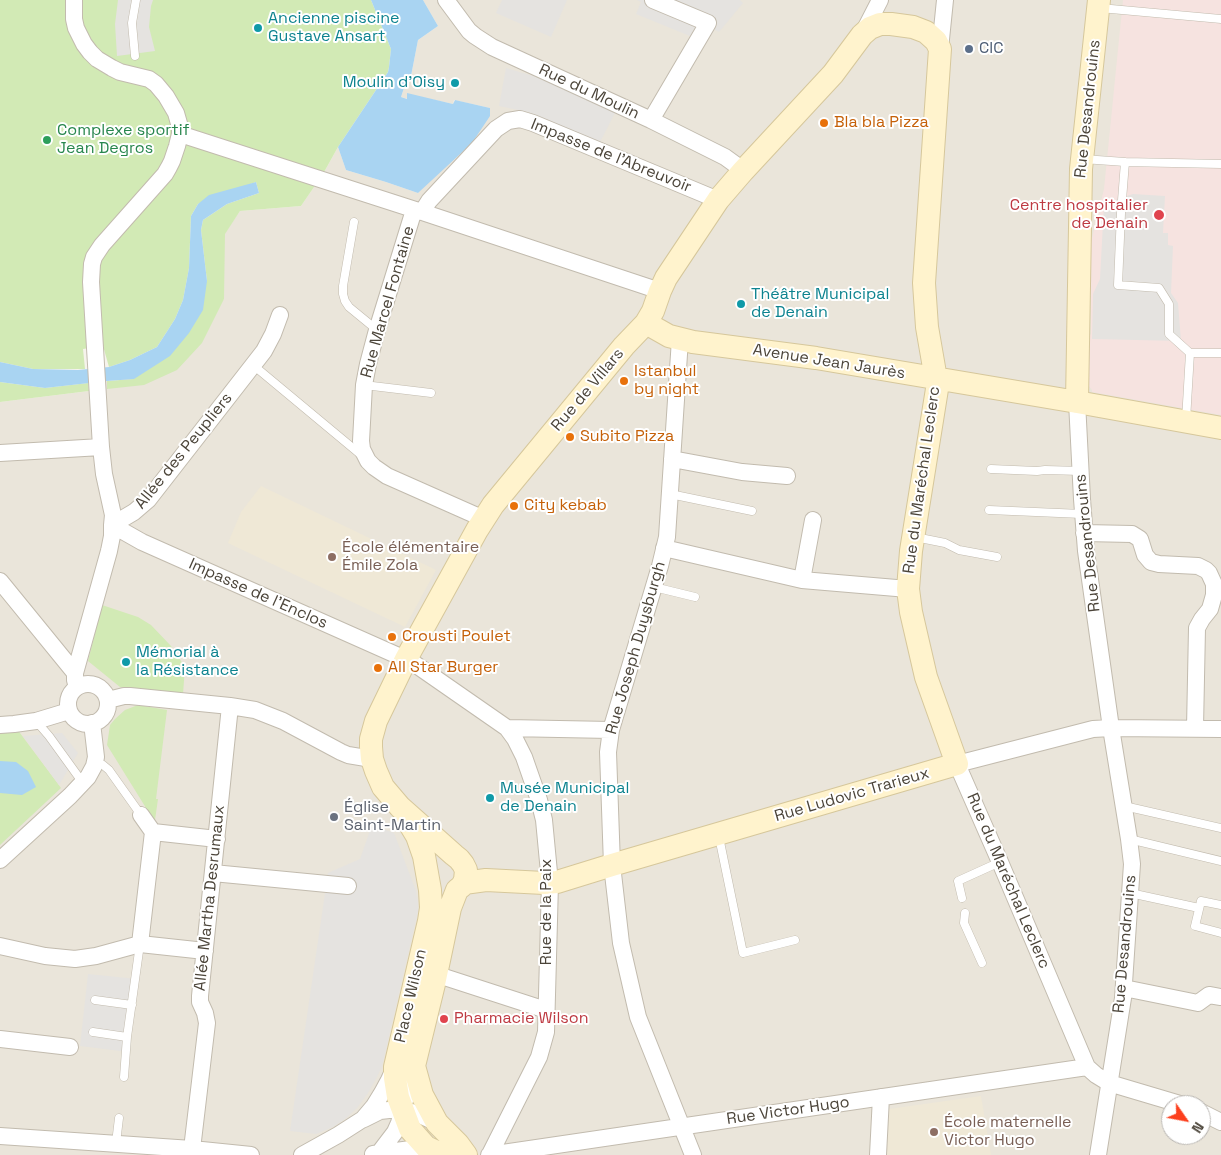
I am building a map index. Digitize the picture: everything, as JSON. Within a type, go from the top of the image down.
[{"type":"street","points":[[0,581],[76,680],[94,685],[104,692],[108,700],[108,706],[100,719],[87,724],[78,721],[69,710],[68,702],[76,680],[112,536],[113,515],[104,474],[101,446],[91,282],[92,264],[102,245],[165,174],[172,161],[180,134],[180,127],[176,113],[156,84],[149,79],[120,72],[97,59],[90,52],[76,28],[74,0]]},
{"type":"street","name":"Rue du Moulin","points":[[446,0],[469,30],[492,47],[651,120],[724,157],[743,171]]},
{"type":"street","points":[[651,120],[708,23],[653,0]]},
{"type":"street","name":"Rue de Villars","points":[[400,807],[383,786],[372,759],[371,739],[376,721],[406,659],[484,519],[497,500],[646,323],[653,311],[666,278],[718,200],[833,74],[862,35],[880,0]]},
{"type":"street","name":"Rue du Maréchal Leclerc","points":[[945,0],[924,283],[926,327],[936,379],[936,398],[910,562],[908,589],[911,612],[926,676],[957,764],[1087,1067]]},
{"type":"street","name":"Rue Desandrouins","points":[[1098,4],[1081,159],[1078,250],[1077,402],[1084,533],[1132,864],[1124,988],[1109,1083]]},
{"type":"street","points":[[862,35],[870,28],[880,24],[906,26],[921,30],[930,35],[940,49]]},
{"type":"street","name":"Impasse de l'Abreuvoir","points":[[418,211],[496,129],[508,121],[520,119],[533,122],[718,200]]},
{"type":"street","points":[[180,134],[418,211]]},
{"type":"street","name":"Rue Marcel Fontaine","points":[[368,461],[362,449],[361,441],[364,384],[368,364],[377,330],[418,211],[660,291]]},
{"type":"street","name":"Allée des Peupliers","points":[[112,525],[134,512],[148,500],[253,365],[268,343],[280,315]]},
{"type":"street","name":"Avenue Jean Jaurès","points":[[646,323],[661,332],[680,339],[816,358],[1221,428]]},
{"type":"street","name":"Rue Joseph Duysburgh","points":[[680,339],[668,527],[654,586],[612,730],[608,752],[612,865],[621,943],[638,1017],[693,1155]]},
{"type":"street","points":[[0,453],[101,446]]},
{"type":"street","points":[[672,458],[742,472],[787,476]]},
{"type":"street","points":[[368,461],[388,476],[484,519]]},
{"type":"street","points":[[802,580],[812,520]]},
{"type":"street","name":"Impasse de l'Enclos","points":[[112,525],[142,542],[406,659]]},
{"type":"street","points":[[1084,533],[1132,534],[1140,539],[1145,555],[1151,562],[1198,566],[1209,573],[1214,584],[1214,595],[1210,609],[1197,628],[1195,728]]},
{"type":"street","points":[[664,548],[802,580],[908,589]]},
{"type":"street","name":"Rue de la Paix","points":[[406,659],[507,728],[521,752],[539,800],[544,820],[550,883],[544,1040],[539,1057],[489,1155]]},
{"type":"street","points":[[108,700],[130,696],[255,710],[283,721],[348,755],[372,759]]},
{"type":"street","name":"Allée Martha Desrumaux","points":[[192,1148],[207,1023],[200,1002],[230,706]]},
{"type":"street","points":[[0,725],[36,721],[69,710]]},
{"type":"street","points":[[0,860],[83,783],[92,771],[96,762],[96,750],[92,723]]},
{"type":"street","points":[[507,728],[612,730]]},
{"type":"street","name":"Rue Ludovic Trarieux","points":[[460,874],[486,880],[550,883],[564,881],[612,865],[957,764],[1085,731],[1111,728],[1221,729]]},
{"type":"street","points":[[400,807],[460,874]]},
{"type":"street","name":"Place Wilson","points":[[400,807],[420,843],[428,876],[431,902],[404,1066],[437,1123],[466,1155]]},
{"type":"street","points":[[140,944],[153,832],[141,815]]},
{"type":"street","points":[[153,832],[217,839]]},
{"type":"street","points":[[444,854],[460,874],[451,893],[441,892],[432,887],[428,876],[431,862],[444,854]]},
{"type":"street","points":[[213,873],[348,886]]},
{"type":"street","name":"Place Wilson","points":[[438,1152],[423,1144],[410,1128],[396,1089],[436,974],[450,908],[460,874]]},
{"type":"street","points":[[0,946],[45,956],[74,959],[96,956],[140,944],[205,951]]},
{"type":"street","points":[[436,974],[546,1010]]},
{"type":"street","points":[[1124,988],[1198,1003],[1209,995],[1221,997]]},
{"type":"street","points":[[0,1039],[70,1047]]},
{"type":"street","points":[[363,1119],[390,1080],[404,1066]]},
{"type":"street","points":[[1087,1067],[1096,1076],[1109,1083],[1161,1098]]},
{"type":"street","name":"Rue Victor Hugo","points":[[489,1155],[1087,1067]]},
{"type":"street","points":[[1098,1155],[1109,1083]]},
{"type":"street","points":[[878,1155],[881,1097]]},
{"type":"street","points":[[302,1155],[338,1136],[363,1119],[388,1110],[403,1110],[437,1123]]},
{"type":"street","points":[[374,1154],[394,1132],[403,1110]]},
{"type":"street","points":[[0,1136],[192,1148],[251,1155]]},
{"type":"street","points":[[374,1154],[411,1149],[438,1152]]},
{"type":"lane","points":[[135,56],[132,22],[136,0]]},
{"type":"lane","points":[[1098,4],[1221,19]]},
{"type":"lane","points":[[1081,159],[1221,164]]},
{"type":"lane","points":[[1125,162],[1118,285],[1159,288],[1169,304],[1169,334],[1190,353],[1221,353]]},
{"type":"lane","points":[[354,222],[343,294],[349,307],[377,330]]},
{"type":"lane","points":[[1186,422],[1190,353]]},
{"type":"lane","points":[[253,365],[368,461]]},
{"type":"lane","points":[[364,384],[431,393]]},
{"type":"lane","points":[[991,469],[1081,471]]},
{"type":"lane","points":[[670,494],[752,511]]},
{"type":"lane","points":[[989,510],[1082,514]]},
{"type":"lane","points":[[913,537],[945,543],[959,550],[998,557]]},
{"type":"lane","points":[[654,586],[695,597]]},
{"type":"lane","points":[[36,721],[83,783]]},
{"type":"lane","points":[[96,762],[109,770],[141,815]]},
{"type":"lane","points":[[1124,806],[1221,828]]},
{"type":"lane","points":[[718,835],[743,953],[795,940]]},
{"type":"lane","points":[[1129,839],[1221,861]]},
{"type":"lane","points":[[962,898],[958,881],[1000,862]]},
{"type":"lane","points":[[1130,893],[1199,908]]},
{"type":"lane","points":[[1221,905],[1201,901],[1195,926],[1221,933]]},
{"type":"lane","points":[[965,913],[964,923],[982,963]]},
{"type":"lane","points":[[124,1077],[127,1037],[140,944]]},
{"type":"lane","points":[[95,1000],[132,1005]]},
{"type":"lane","points":[[93,1032],[127,1037]]},
{"type":"lane","points":[[116,1143],[119,1118]]},
{"type":"shaded area","points":[[118,0],[153,0],[149,27],[155,51],[117,56],[115,24]]},
{"type":"shaded area","points":[[423,0],[1221,0],[1221,1155],[0,1155],[0,402],[89,391],[88,383],[107,381],[108,389],[224,299],[224,234],[240,211],[301,206],[323,174],[338,147],[346,170],[418,193],[490,108],[454,100],[453,104],[407,94],[408,99],[401,97],[411,76],[418,40],[438,26]]},
{"type":"shaded area","points":[[502,0],[567,0],[551,37],[496,13]]},
{"type":"shaded area","points":[[637,0],[740,0],[743,3],[719,32],[709,27],[702,41],[636,14],[641,2]]},
{"type":"shaded area","name":"Centre hospitalier de Denain","points":[[1123,0],[1221,0],[1221,415],[1092,392],[1086,383],[1084,341],[1091,334],[1091,242],[1104,189]]},
{"type":"shaded area","points":[[506,68],[557,83],[616,111],[600,142],[528,112],[499,106]]},
{"type":"shaded area","points":[[1133,194],[1165,196],[1163,233],[1168,233],[1168,245],[1173,246],[1171,293],[1178,303],[1181,341],[1092,339],[1093,294],[1100,279],[1104,204]]},
{"type":"shaded area","name":"École élémentaire Émile Zola","points":[[261,486],[436,570],[405,627],[228,543],[241,512]]},
{"type":"shaded area","points":[[62,733],[78,753],[59,785],[23,736]]},
{"type":"shaded area","points":[[372,825],[394,833],[416,891],[418,903],[418,911],[382,1066],[368,1093],[357,1108],[345,1119],[333,1127],[316,1134],[290,1131],[328,873],[360,859]]},
{"type":"shaded area","points":[[88,974],[137,979],[128,1052],[80,1046]]},
{"type":"shaded area","name":"École maternelle Victor Hugo","points":[[981,1096],[991,1155],[881,1155],[882,1110]]},
{"type":"green space","points":[[0,0],[371,0],[391,49],[388,72],[301,206],[240,211],[225,234],[224,299],[202,343],[177,370],[144,385],[107,389],[107,381],[134,379],[207,281],[201,230],[203,220],[227,204],[259,193],[256,182],[198,204],[191,216],[189,268],[183,300],[175,319],[157,347],[130,360],[109,367],[103,346],[83,349],[85,369],[33,369],[0,362]]},
{"type":"green space","points":[[0,382],[45,388],[88,383],[89,391],[0,402]]},
{"type":"green space","points":[[102,605],[138,617],[151,625],[171,646],[185,667],[183,694],[120,687],[88,661]]},
{"type":"green space","points":[[138,705],[167,710],[155,820],[107,745],[110,725],[125,710]]},
{"type":"green space","points":[[17,729],[61,788],[0,845],[0,730]]},
{"type":"water","points":[[371,0],[423,0],[438,26],[418,40],[411,76],[401,97],[407,99],[407,93],[453,104],[455,100],[490,108],[490,116],[472,143],[418,193],[346,170],[338,147],[388,72],[391,49]]},
{"type":"water","points":[[256,182],[259,193],[227,204],[203,220],[201,230],[207,281],[203,310],[189,333],[170,356],[134,379],[45,388],[0,382],[0,362],[33,369],[78,370],[109,367],[130,360],[157,347],[175,319],[183,300],[189,268],[191,216],[198,204],[209,195]]},
{"type":"water","points":[[0,761],[16,762],[28,771],[36,787],[22,795],[0,793]]},
{"type":"place","name":"Ancienne piscine Gustave Ansart","points":[[258,28]]},
{"type":"place","name":"CIC","points":[[969,49]]},
{"type":"place","name":"Moulin d'Oisy","points":[[455,83]]},
{"type":"place","name":"Bla bla Pizza","points":[[824,123]]},
{"type":"place","name":"Complexe sportif Jean Degros","points":[[47,140]]},
{"type":"place","name":"Centre hospitalier de Denain","points":[[1159,215]]},
{"type":"place","name":"Théâtre Municipal de Denain","points":[[741,304]]},
{"type":"place","name":"Istanbul by night","points":[[624,381]]},
{"type":"place","name":"Subito Pizza","points":[[570,437]]},
{"type":"place","name":"City kebab","points":[[514,506]]},
{"type":"place","name":"École élémentaire Émile Zola","points":[[332,557]]},
{"type":"place","name":"Crousti Poulet","points":[[392,637]]},
{"type":"place","name":"Mémorial à la Résistance","points":[[126,662]]},
{"type":"place","name":"All Star Burger","points":[[378,668]]},
{"type":"place","name":"Musée Municipal de Denain","points":[[490,798]]},
{"type":"place","name":"Église Saint-Martin","points":[[334,817]]},
{"type":"place","name":"Pharmacie Wilson","points":[[444,1019]]},
{"type":"place","name":"École maternelle Victor Hugo","points":[[934,1132]]}]
